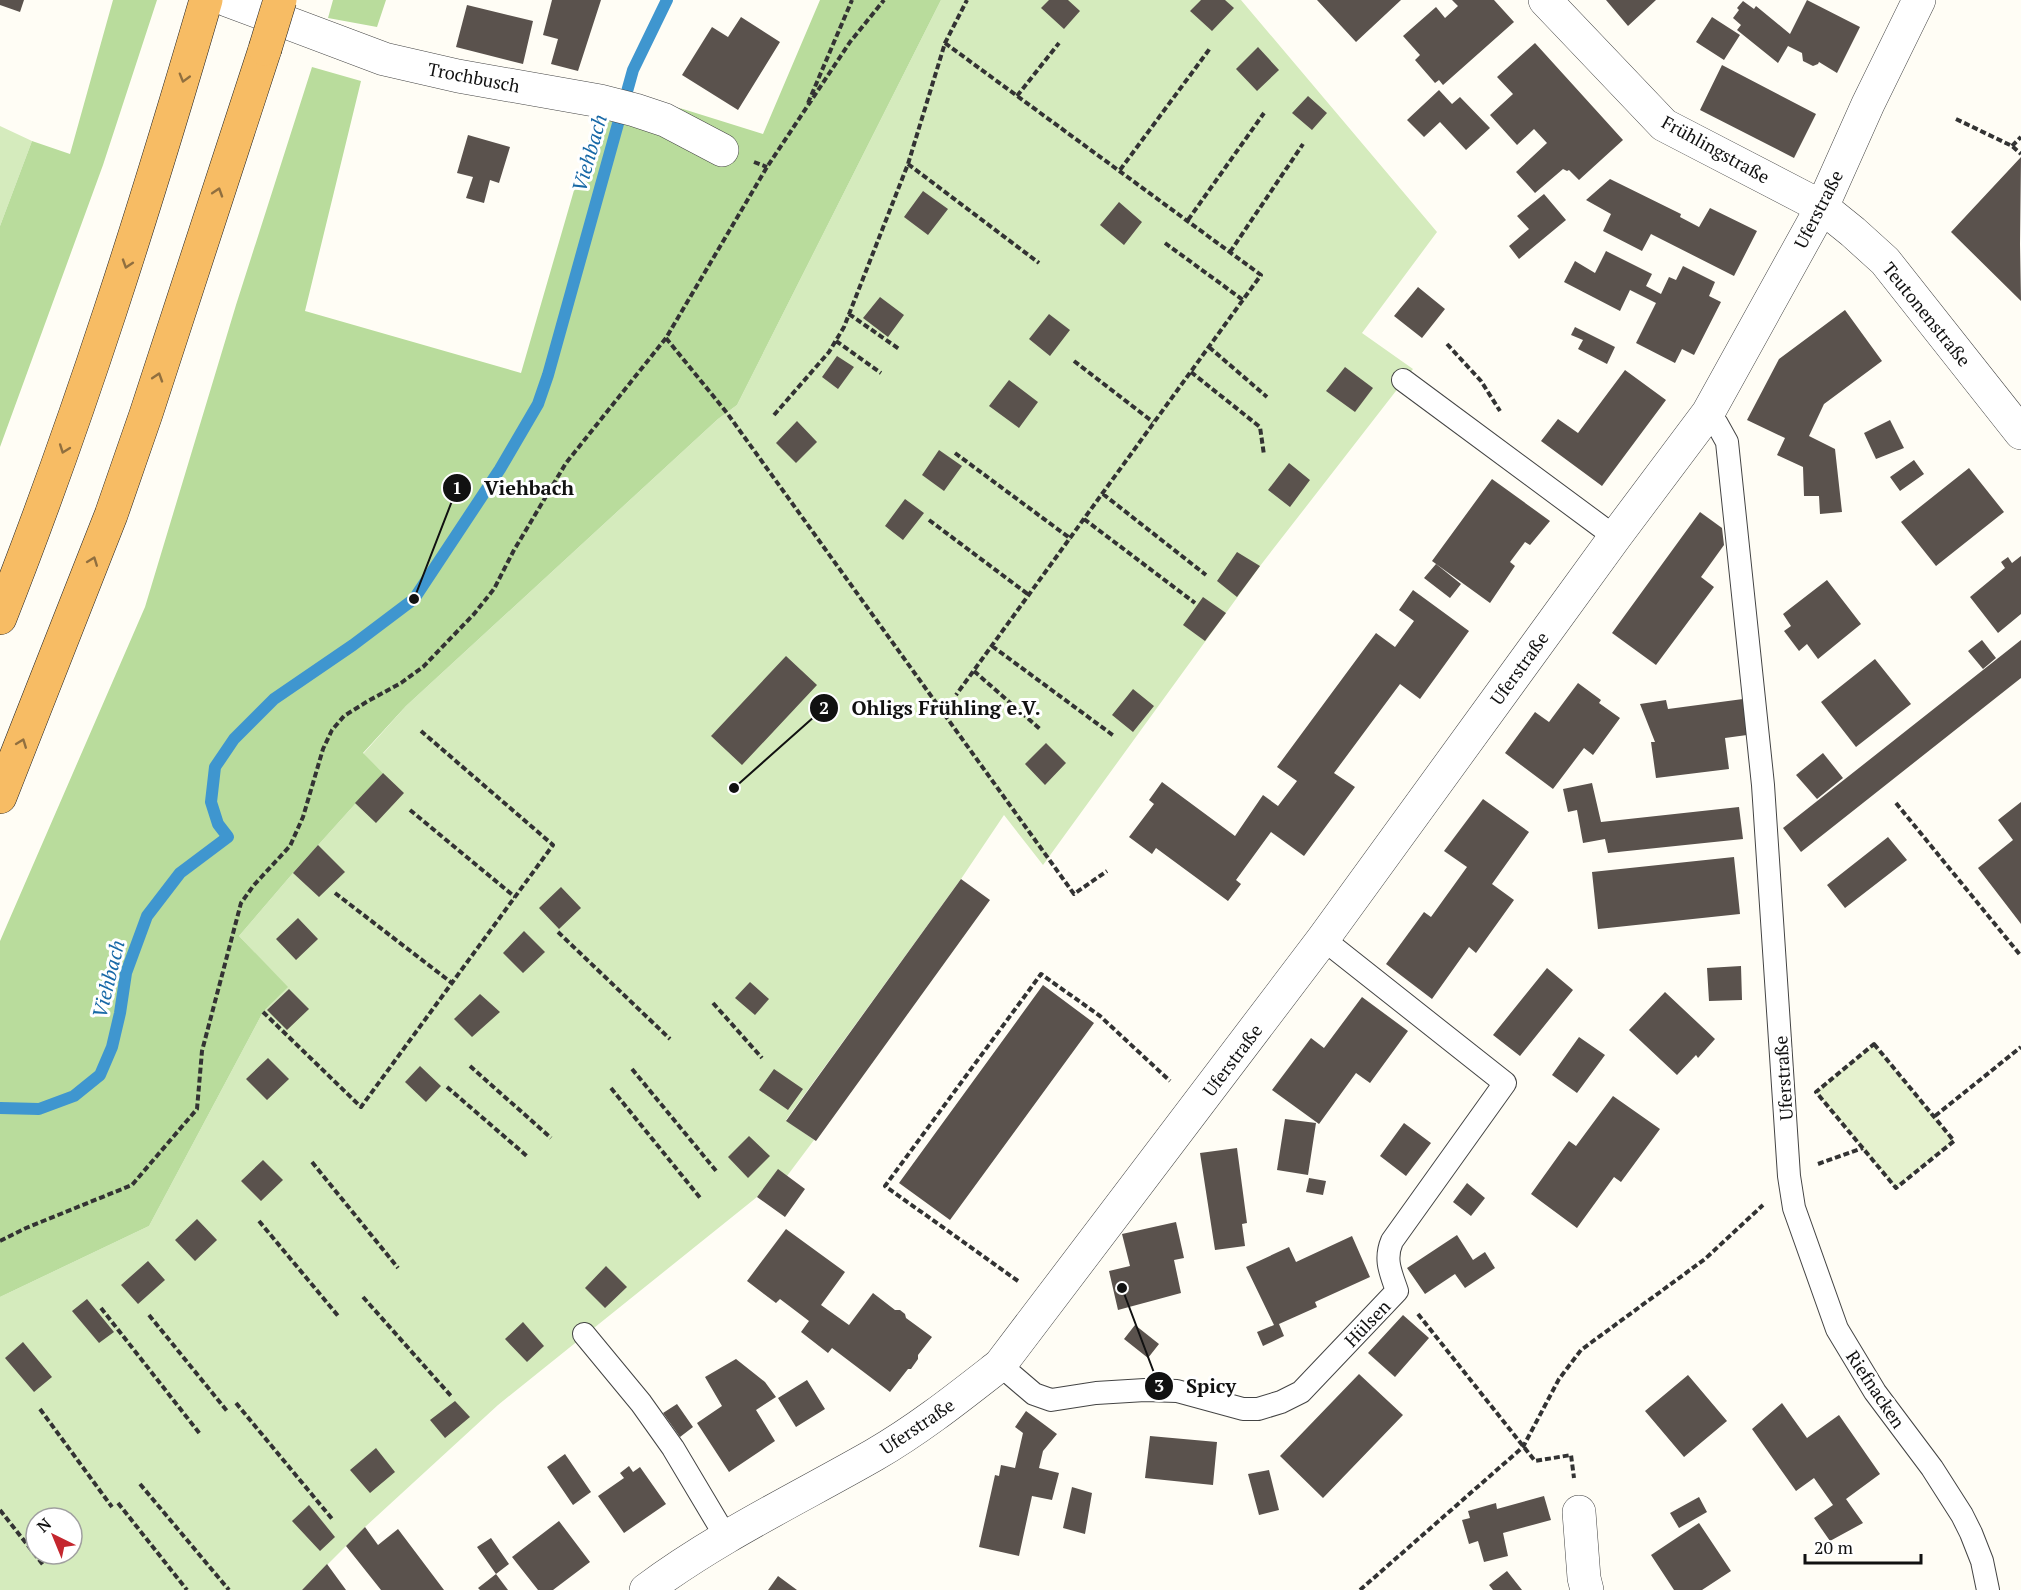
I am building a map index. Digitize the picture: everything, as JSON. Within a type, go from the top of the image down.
[{"type":"highway","points":[[0,797],[81,593],[134,448],[280,0]]},
{"type":"highway","points":[[0,618],[84,392],[150,192],[203,11]]},
{"type":"street","name":"Trochbusch","points":[[227,0],[384,59],[458,76],[600,100],[635,110],[665,120],[722,150]]},
{"type":"street","name":"Frühlingstraße","points":[[1545,0],[1664,125],[1822,207]]},
{"type":"street","name":"Uferstraße","points":[[646,1590],[688,1560],[726,1537],[905,1436],[1000,1365],[1323,939],[1615,537],[1708,413],[1822,207],[1918,0]]},
{"type":"street","name":"Teutonenstraße","points":[[1822,207],[1885,261],[2021,433]]},
{"type":"street","points":[[1579,1512],[1587,1590]]},
{"type":"lane","points":[[1403,380],[1615,537]]},
{"type":"lane","name":"Uferstraße","points":[[1708,413],[1727,442],[1763,785],[1789,1176]]},
{"type":"lane","name":"Hülsen","points":[[1000,1365],[1034,1394],[1051,1400],[1096,1393],[1155,1390],[1177,1391],[1243,1409],[1258,1409],[1281,1402],[1301,1392],[1397,1291],[1388,1265],[1387,1253],[1392,1241],[1505,1083],[1323,939]]},
{"type":"lane","name":"Riefnacken","points":[[1789,1176],[1794,1208],[1837,1329],[1875,1392],[1932,1468],[1962,1515],[1982,1561],[1988,1590]]},
{"type":"lane","points":[[584,1334],[641,1403],[673,1448],[726,1537]]},
{"type":"path","points":[[803,115],[852,0]]},
{"type":"path","points":[[0,1241],[26,1228],[132,1185],[197,1109],[202,1051],[241,903],[254,885],[290,846],[303,817],[332,730],[344,716],[401,683],[423,667],[474,614],[494,589],[514,550],[566,463],[666,338],[768,167],[850,42],[884,0]]},
{"type":"path","points":[[774,415],[829,352],[849,314],[908,164],[945,44],[967,0]]},
{"type":"path","points":[[1017,96],[1059,43]]},
{"type":"path","points":[[945,44],[1261,274],[956,695]]},
{"type":"path","points":[[1120,170],[1211,47]]},
{"type":"path","points":[[1188,220],[1264,113]]},
{"type":"path","points":[[1956,120],[2012,146],[2021,154]]},
{"type":"path","points":[[2012,146],[2021,137]]},
{"type":"path","points":[[1230,252],[1303,144]]},
{"type":"path","points":[[908,164],[1040,263]]},
{"type":"path","points":[[1165,243],[1243,300]]},
{"type":"path","points":[[849,314],[899,349]]},
{"type":"path","points":[[666,338],[727,413],[1074,894],[1107,871]]},
{"type":"path","points":[[836,341],[881,373]]},
{"type":"path","points":[[1447,344],[1481,381],[1502,413]]},
{"type":"path","points":[[1209,347],[1268,397]]},
{"type":"path","points":[[1074,361],[1153,422]]},
{"type":"path","points":[[1191,372],[1260,427],[1264,455]]},
{"type":"path","points":[[955,453],[1071,539]]},
{"type":"path","points":[[1103,494],[1206,575]]},
{"type":"path","points":[[1084,519],[1195,603]]},
{"type":"path","points":[[929,520],[1029,595]]},
{"type":"path","points":[[992,645],[1114,736]]},
{"type":"path","points":[[974,671],[1040,729]]},
{"type":"path","points":[[263,1012],[361,1107],[553,845],[421,731]]},
{"type":"path","points":[[1896,803],[2021,956]]},
{"type":"path","points":[[410,810],[515,897]]},
{"type":"path","points":[[335,893],[452,983]]},
{"type":"path","points":[[558,932],[670,1039]]},
{"type":"path","points":[[1048,1302],[885,1186],[1041,974],[1101,1016],[1197,1106]]},
{"type":"path","points":[[713,1003],[762,1058]]},
{"type":"path","points":[[1874,1044],[1934,1116],[1954,1141],[1896,1188],[1816,1092],[1874,1044]]},
{"type":"path","points":[[1934,1116],[2021,1047]]},
{"type":"path","points":[[470,1066],[551,1138]]},
{"type":"path","points":[[632,1069],[717,1172]]},
{"type":"path","points":[[447,1087],[528,1157]]},
{"type":"path","points":[[611,1088],[701,1199]]},
{"type":"path","points":[[1360,1590],[1523,1447],[1559,1379],[1581,1350],[1705,1259],[1752,1216],[1789,1176],[1863,1148]]},
{"type":"path","points":[[312,1162],[398,1268]]},
{"type":"path","points":[[259,1221],[339,1317]]},
{"type":"path","points":[[1397,1291],[1423,1320],[1535,1461],[1571,1455],[1579,1512]]},
{"type":"path","points":[[363,1297],[451,1396]]},
{"type":"path","points":[[101,1308],[200,1434]]},
{"type":"path","points":[[149,1315],[227,1411]]},
{"type":"path","points":[[236,1404],[333,1520]]},
{"type":"path","points":[[40,1409],[112,1507]]},
{"type":"path","points":[[140,1484],[229,1590]]},
{"type":"path","points":[[118,1503],[187,1590]]},
{"type":"path","points":[[0,1510],[24,1541]]},
{"type":"green space","points":[[113,0],[157,0],[103,165],[0,447],[0,226],[32,141],[70,154]]},
{"type":"green space","points":[[333,0],[386,0],[377,27],[328,18]]},
{"type":"green space","points":[[820,0],[941,0],[737,405],[718,419],[406,706],[363,753],[383,773],[239,936],[288,987],[263,1012],[149,1226],[0,1297],[0,941],[145,607],[236,305],[312,67],[361,81],[305,311],[521,373],[597,111],[638,98],[683,109],[763,134]]},
{"type":"green space","points":[[941,0],[1241,0],[1437,232],[1362,333],[1413,369],[1260,566],[1043,865],[1004,815],[961,879],[786,1120],[814,1140],[787,1176],[778,1170],[757,1197],[498,1405],[365,1527],[302,1590],[0,1590],[0,1297],[149,1226],[263,1012],[287,987],[239,936],[383,773],[363,754],[406,706],[718,419],[737,405]]},
{"type":"green space","points":[[0,126],[32,141],[0,226]]},
{"type":"green space","points":[[1874,1044],[1954,1141],[1896,1188],[1816,1092]]},
{"type":"building","points":[[0,0],[24,0],[20,12],[0,5]]},
{"type":"building","points":[[552,0],[601,0],[578,71],[551,64],[558,39],[543,35]]},
{"type":"building","points":[[1049,0],[1068,0],[1080,11],[1064,29],[1041,8]]},
{"type":"building","points":[[1201,0],[1225,0],[1234,8],[1212,31],[1190,11]]},
{"type":"building","points":[[1317,0],[1401,0],[1356,42]]},
{"type":"building","points":[[1452,0],[1494,0],[1514,22],[1443,85],[1439,80],[1435,83],[1415,60],[1420,55],[1403,36],[1436,7],[1445,18],[1458,6]]},
{"type":"building","points":[[1606,0],[1656,0],[1628,26]]},
{"type":"building","points":[[1807,0],[1860,27],[1837,73],[1819,62],[1813,66],[1803,61],[1802,53],[1788,46],[1778,63],[1737,30],[1741,25],[1733,18],[1743,1],[1754,9],[1756,6],[1790,34]]},
{"type":"building","points":[[467,5],[533,21],[523,64],[456,47]]},
{"type":"building","points":[[741,17],[780,42],[738,110],[682,75],[712,27],[728,37]]},
{"type":"building","points":[[1712,17],[1740,35],[1724,60],[1696,42]]},
{"type":"building","points":[[1535,43],[1623,140],[1579,180],[1569,170],[1563,169],[1535,193],[1516,172],[1547,143],[1534,129],[1517,145],[1490,115],[1513,94],[1497,77]]},
{"type":"building","points":[[1258,47],[1279,70],[1257,91],[1236,69]]},
{"type":"building","points":[[1722,65],[1816,114],[1794,158],[1700,110]]},
{"type":"building","points":[[1439,90],[1452,104],[1460,97],[1490,128],[1466,150],[1440,122],[1424,137],[1407,120]]},
{"type":"building","points":[[1308,96],[1327,113],[1312,130],[1292,113]]},
{"type":"building","points":[[468,135],[510,147],[499,183],[490,180],[484,203],[466,198],[473,177],[457,173]]},
{"type":"building","points":[[2021,157],[2020,244],[2021,301],[1951,232]]},
{"type":"building","points":[[1610,179],[1681,214],[1680,217],[1699,227],[1710,208],[1757,231],[1734,276],[1651,234],[1642,251],[1603,231],[1611,214],[1586,200]]},
{"type":"building","points":[[923,191],[948,209],[928,235],[904,217]]},
{"type":"building","points":[[1544,194],[1566,220],[1519,259],[1509,246],[1529,229],[1517,216]]},
{"type":"building","points":[[1119,202],[1142,222],[1124,245],[1100,225]]},
{"type":"building","points":[[1606,251],[1652,274],[1646,286],[1661,294],[1669,277],[1676,280],[1683,266],[1715,282],[1709,296],[1721,302],[1694,355],[1682,349],[1675,363],[1636,343],[1656,303],[1630,290],[1620,311],[1564,282],[1575,261],[1595,273]]},
{"type":"building","points":[[1418,287],[1445,309],[1422,338],[1394,316]]},
{"type":"building","points":[[880,297],[904,315],[888,337],[863,318]]},
{"type":"building","points":[[1845,310],[1882,361],[1824,404],[1809,436],[1835,449],[1842,512],[1820,514],[1819,496],[1804,496],[1803,467],[1777,455],[1785,438],[1747,420],[1779,359]]},
{"type":"building","points":[[1049,314],[1070,330],[1050,356],[1029,339]]},
{"type":"building","points":[[1575,327],[1615,347],[1607,364],[1578,349],[1583,340],[1571,335]]},
{"type":"building","points":[[837,356],[854,367],[838,389],[822,377]]},
{"type":"building","points":[[1345,367],[1373,388],[1355,412],[1326,391]]},
{"type":"building","points":[[1625,370],[1666,400],[1602,486],[1541,441],[1558,419],[1578,433]]},
{"type":"building","points":[[1009,380],[1038,402],[1019,428],[989,406]]},
{"type":"building","points":[[1890,420],[1904,448],[1876,459],[1864,433]]},
{"type":"building","points":[[797,421],[817,442],[796,463],[776,443]]},
{"type":"building","points":[[939,450],[962,466],[944,491],[922,475]]},
{"type":"building","points":[[1914,460],[1924,474],[1900,491],[1890,477]]},
{"type":"building","points":[[1289,463],[1310,480],[1290,507],[1268,490]]},
{"type":"building","points":[[1969,468],[2004,512],[1936,566],[1901,522]]},
{"type":"building","points":[[1492,479],[1550,521],[1530,545],[1525,542],[1510,562],[1515,566],[1490,603],[1432,561]]},
{"type":"building","points":[[905,499],[924,513],[903,540],[885,526]]},
{"type":"building","points":[[1700,512],[1722,528],[1724,545],[1701,577],[1714,587],[1656,665],[1612,633]]},
{"type":"building","points":[[1237,552],[1260,566],[1237,597],[1217,581]]},
{"type":"building","points":[[2021,556],[2021,614],[1998,633],[1970,597],[2005,568],[2001,562],[2008,557],[2012,563]]},
{"type":"building","points":[[1436,564],[1461,584],[1450,598],[1424,578]]},
{"type":"building","points":[[1827,580],[1861,624],[1818,659],[1807,644],[1799,651],[1784,631],[1791,626],[1783,614]]},
{"type":"building","points":[[1413,590],[1469,631],[1420,699],[1400,684],[1334,773],[1355,787],[1304,856],[1271,832],[1236,880],[1241,884],[1228,901],[1156,848],[1152,854],[1129,837],[1154,804],[1149,800],[1162,782],[1235,836],[1263,795],[1278,806],[1297,781],[1277,767],[1376,633],[1395,647],[1414,621],[1399,610]]},
{"type":"building","points":[[1203,597],[1226,613],[1205,641],[1183,625]]},
{"type":"building","points":[[1982,640],[1996,658],[1983,669],[1968,651]]},
{"type":"building","points":[[2021,640],[2021,678],[1801,852],[1783,828]]},
{"type":"building","points":[[786,656],[817,685],[742,765],[711,736]]},
{"type":"building","points":[[1875,659],[1911,704],[1856,747],[1821,702]]},
{"type":"building","points":[[1578,683],[1601,700],[1599,703],[1620,718],[1593,755],[1584,748],[1553,789],[1505,753],[1535,712],[1549,722]]},
{"type":"building","points":[[1133,689],[1154,706],[1133,732],[1112,715]]},
{"type":"building","points":[[1743,699],[1747,735],[1725,738],[1729,769],[1656,778],[1651,742],[1655,742],[1640,704],[1666,700],[1668,709]]},
{"type":"building","points":[[1046,743],[1066,763],[1045,785],[1025,764]]},
{"type":"building","points":[[1823,753],[1843,778],[1817,799],[1796,775]]},
{"type":"building","points":[[383,773],[404,793],[376,823],[355,803]]},
{"type":"building","points":[[1592,783],[1601,822],[1739,807],[1743,839],[1608,853],[1605,839],[1583,843],[1577,810],[1568,812],[1563,789]]},
{"type":"building","points":[[1483,799],[1529,832],[1492,884],[1514,900],[1476,953],[1469,947],[1432,999],[1386,964],[1424,912],[1431,917],[1467,867],[1444,851]]},
{"type":"building","points":[[2021,802],[2021,924],[1978,868],[2013,840],[1998,820]]},
{"type":"building","points":[[1888,837],[1907,860],[1845,908],[1827,885]]},
{"type":"building","points":[[318,845],[345,872],[319,897],[293,873]]},
{"type":"building","points":[[1734,857],[1740,914],[1598,929],[1592,872]]},
{"type":"building","points":[[961,879],[990,900],[816,1141],[786,1121]]},
{"type":"building","points":[[561,887],[581,908],[559,929],[539,908]]},
{"type":"building","points":[[298,918],[318,939],[296,960],[276,939]]},
{"type":"building","points":[[524,931],[545,952],[523,973],[503,953]]},
{"type":"building","points":[[1741,966],[1742,1000],[1709,1001],[1707,968]]},
{"type":"building","points":[[1547,968],[1573,990],[1520,1056],[1493,1035]]},
{"type":"building","points":[[750,982],[769,999],[755,1015],[735,998]]},
{"type":"building","points":[[1043,985],[1094,1023],[950,1220],[899,1183]]},
{"type":"building","points":[[289,989],[309,1009],[287,1030],[267,1010]]},
{"type":"building","points":[[1665,992],[1715,1039],[1698,1058],[1696,1055],[1677,1075],[1629,1030]]},
{"type":"building","points":[[480,994],[500,1012],[472,1037],[454,1019]]},
{"type":"building","points":[[1362,997],[1408,1031],[1370,1083],[1356,1073],[1319,1124],[1272,1090],[1311,1038],[1324,1048]]},
{"type":"building","points":[[1579,1037],[1605,1055],[1577,1093],[1552,1075]]},
{"type":"building","points":[[268,1058],[289,1079],[267,1100],[246,1079]]},
{"type":"building","points":[[420,1066],[441,1086],[426,1102],[405,1082]]},
{"type":"building","points":[[774,1069],[803,1089],[788,1110],[759,1090]]},
{"type":"building","points":[[1613,1096],[1660,1129],[1621,1182],[1614,1177],[1577,1228],[1531,1194],[1569,1141],[1576,1146]]},
{"type":"building","points":[[1285,1119],[1316,1123],[1308,1175],[1277,1170]]},
{"type":"building","points":[[1404,1123],[1431,1143],[1406,1176],[1380,1156]]},
{"type":"building","points":[[749,1136],[770,1156],[748,1178],[728,1157]]},
{"type":"building","points":[[1237,1148],[1247,1223],[1242,1224],[1245,1246],[1215,1250],[1200,1153]]},
{"type":"building","points":[[263,1160],[283,1180],[261,1201],[241,1181]]},
{"type":"building","points":[[778,1169],[805,1189],[785,1217],[757,1197]]},
{"type":"building","points":[[1309,1178],[1326,1181],[1323,1195],[1306,1192]]},
{"type":"building","points":[[1467,1183],[1485,1198],[1471,1216],[1453,1202]]},
{"type":"building","points":[[197,1219],[217,1240],[195,1261],[175,1240]]},
{"type":"building","points":[[1176,1222],[1184,1258],[1174,1260],[1181,1293],[1118,1310],[1109,1271],[1130,1266],[1122,1234]]},
{"type":"building","points":[[786,1229],[845,1272],[821,1305],[849,1325],[873,1293],[895,1310],[900,1310],[906,1318],[932,1337],[918,1355],[911,1369],[908,1369],[890,1392],[832,1348],[828,1353],[801,1332],[809,1321],[780,1299],[776,1303],[747,1281]]},
{"type":"building","points":[[1457,1235],[1473,1260],[1485,1252],[1495,1268],[1465,1288],[1455,1274],[1425,1294],[1407,1268]]},
{"type":"building","points":[[1352,1236],[1370,1277],[1315,1302],[1317,1307],[1279,1324],[1284,1336],[1263,1346],[1257,1332],[1274,1325],[1246,1267],[1289,1247],[1296,1262]]},
{"type":"building","points":[[148,1261],[165,1280],[138,1304],[121,1285]]},
{"type":"building","points":[[606,1266],[627,1287],[605,1308],[585,1288]]},
{"type":"building","points":[[87,1299],[114,1332],[99,1343],[72,1311]]},
{"type":"building","points":[[1403,1315],[1429,1338],[1395,1377],[1368,1353]]},
{"type":"building","points":[[523,1322],[544,1346],[527,1362],[505,1339]]},
{"type":"building","points":[[1135,1325],[1159,1344],[1148,1358],[1124,1339]]},
{"type":"building","points":[[23,1342],[52,1377],[34,1392],[5,1358]]},
{"type":"building","points":[[736,1359],[765,1382],[776,1397],[756,1410],[775,1441],[729,1472],[697,1423],[722,1406],[705,1377]]},
{"type":"building","points":[[1359,1374],[1403,1415],[1323,1498],[1280,1456]]},
{"type":"building","points":[[1688,1375],[1727,1421],[1684,1457],[1645,1411]]},
{"type":"building","points":[[807,1380],[825,1409],[796,1427],[778,1398]]},
{"type":"building","points":[[455,1401],[470,1417],[445,1438],[430,1420]]},
{"type":"building","points":[[1782,1403],[1807,1438],[1839,1415],[1880,1474],[1846,1499],[1863,1523],[1830,1541],[1814,1518],[1833,1505],[1814,1478],[1796,1491],[1752,1429]]},
{"type":"building","points":[[677,1404],[693,1427],[680,1437],[663,1413]]},
{"type":"building","points":[[1026,1411],[1057,1434],[1043,1451],[1039,1468],[1059,1473],[1052,1500],[1032,1496],[1019,1556],[979,1547],[995,1475],[999,1476],[1001,1465],[1015,1468],[1023,1433],[1015,1427]]},
{"type":"building","points":[[1150,1436],[1217,1442],[1213,1485],[1145,1478]]},
{"type":"building","points":[[376,1448],[395,1472],[370,1493],[350,1470]]},
{"type":"building","points":[[565,1454],[591,1492],[573,1505],[547,1467]]},
{"type":"building","points":[[629,1466],[633,1472],[640,1467],[666,1504],[624,1533],[598,1496],[624,1478],[620,1473]]},
{"type":"building","points":[[1269,1470],[1279,1510],[1259,1515],[1248,1474]]},
{"type":"building","points":[[1072,1487],[1092,1493],[1085,1534],[1063,1528]]},
{"type":"building","points":[[1544,1496],[1551,1520],[1503,1533],[1508,1556],[1484,1562],[1478,1541],[1469,1544],[1462,1520],[1470,1518],[1468,1511],[1496,1503],[1497,1509]]},
{"type":"building","points":[[1699,1497],[1707,1512],[1679,1528],[1670,1513]]},
{"type":"building","points":[[309,1505],[335,1537],[320,1551],[292,1521]]},
{"type":"building","points":[[559,1521],[590,1562],[553,1590],[538,1590],[512,1557]]},
{"type":"building","points":[[1699,1523],[1731,1571],[1702,1590],[1674,1590],[1651,1555]]},
{"type":"building","points":[[365,1527],[378,1545],[398,1529],[444,1590],[381,1590],[346,1546]]},
{"type":"building","points":[[491,1538],[509,1564],[496,1574],[477,1547]]},
{"type":"building","points":[[327,1564],[346,1590],[302,1590]]},
{"type":"building","points":[[1507,1571],[1522,1590],[1493,1590],[1489,1585]]},
{"type":"building","points":[[496,1574],[508,1590],[480,1590],[478,1588]]},
{"type":"building","points":[[778,1576],[797,1590],[768,1590]]},
{"type":"waterway","name":"Viehbach","points":[[0,1108],[39,1109],[74,1096],[100,1075],[112,1047],[126,973],[147,916],[180,873],[228,837],[218,824],[211,802],[215,767],[234,739],[274,699],[353,645],[414,599],[500,469],[538,404],[633,70],[667,0]]},
{"type":"place","name":"Viehbach","points":[[414,599]]},
{"type":"place","name":"Ohligs Frühling e.V.","points":[[734,788]]},
{"type":"place","name":"Spicy","points":[[1122,1288]]}]
